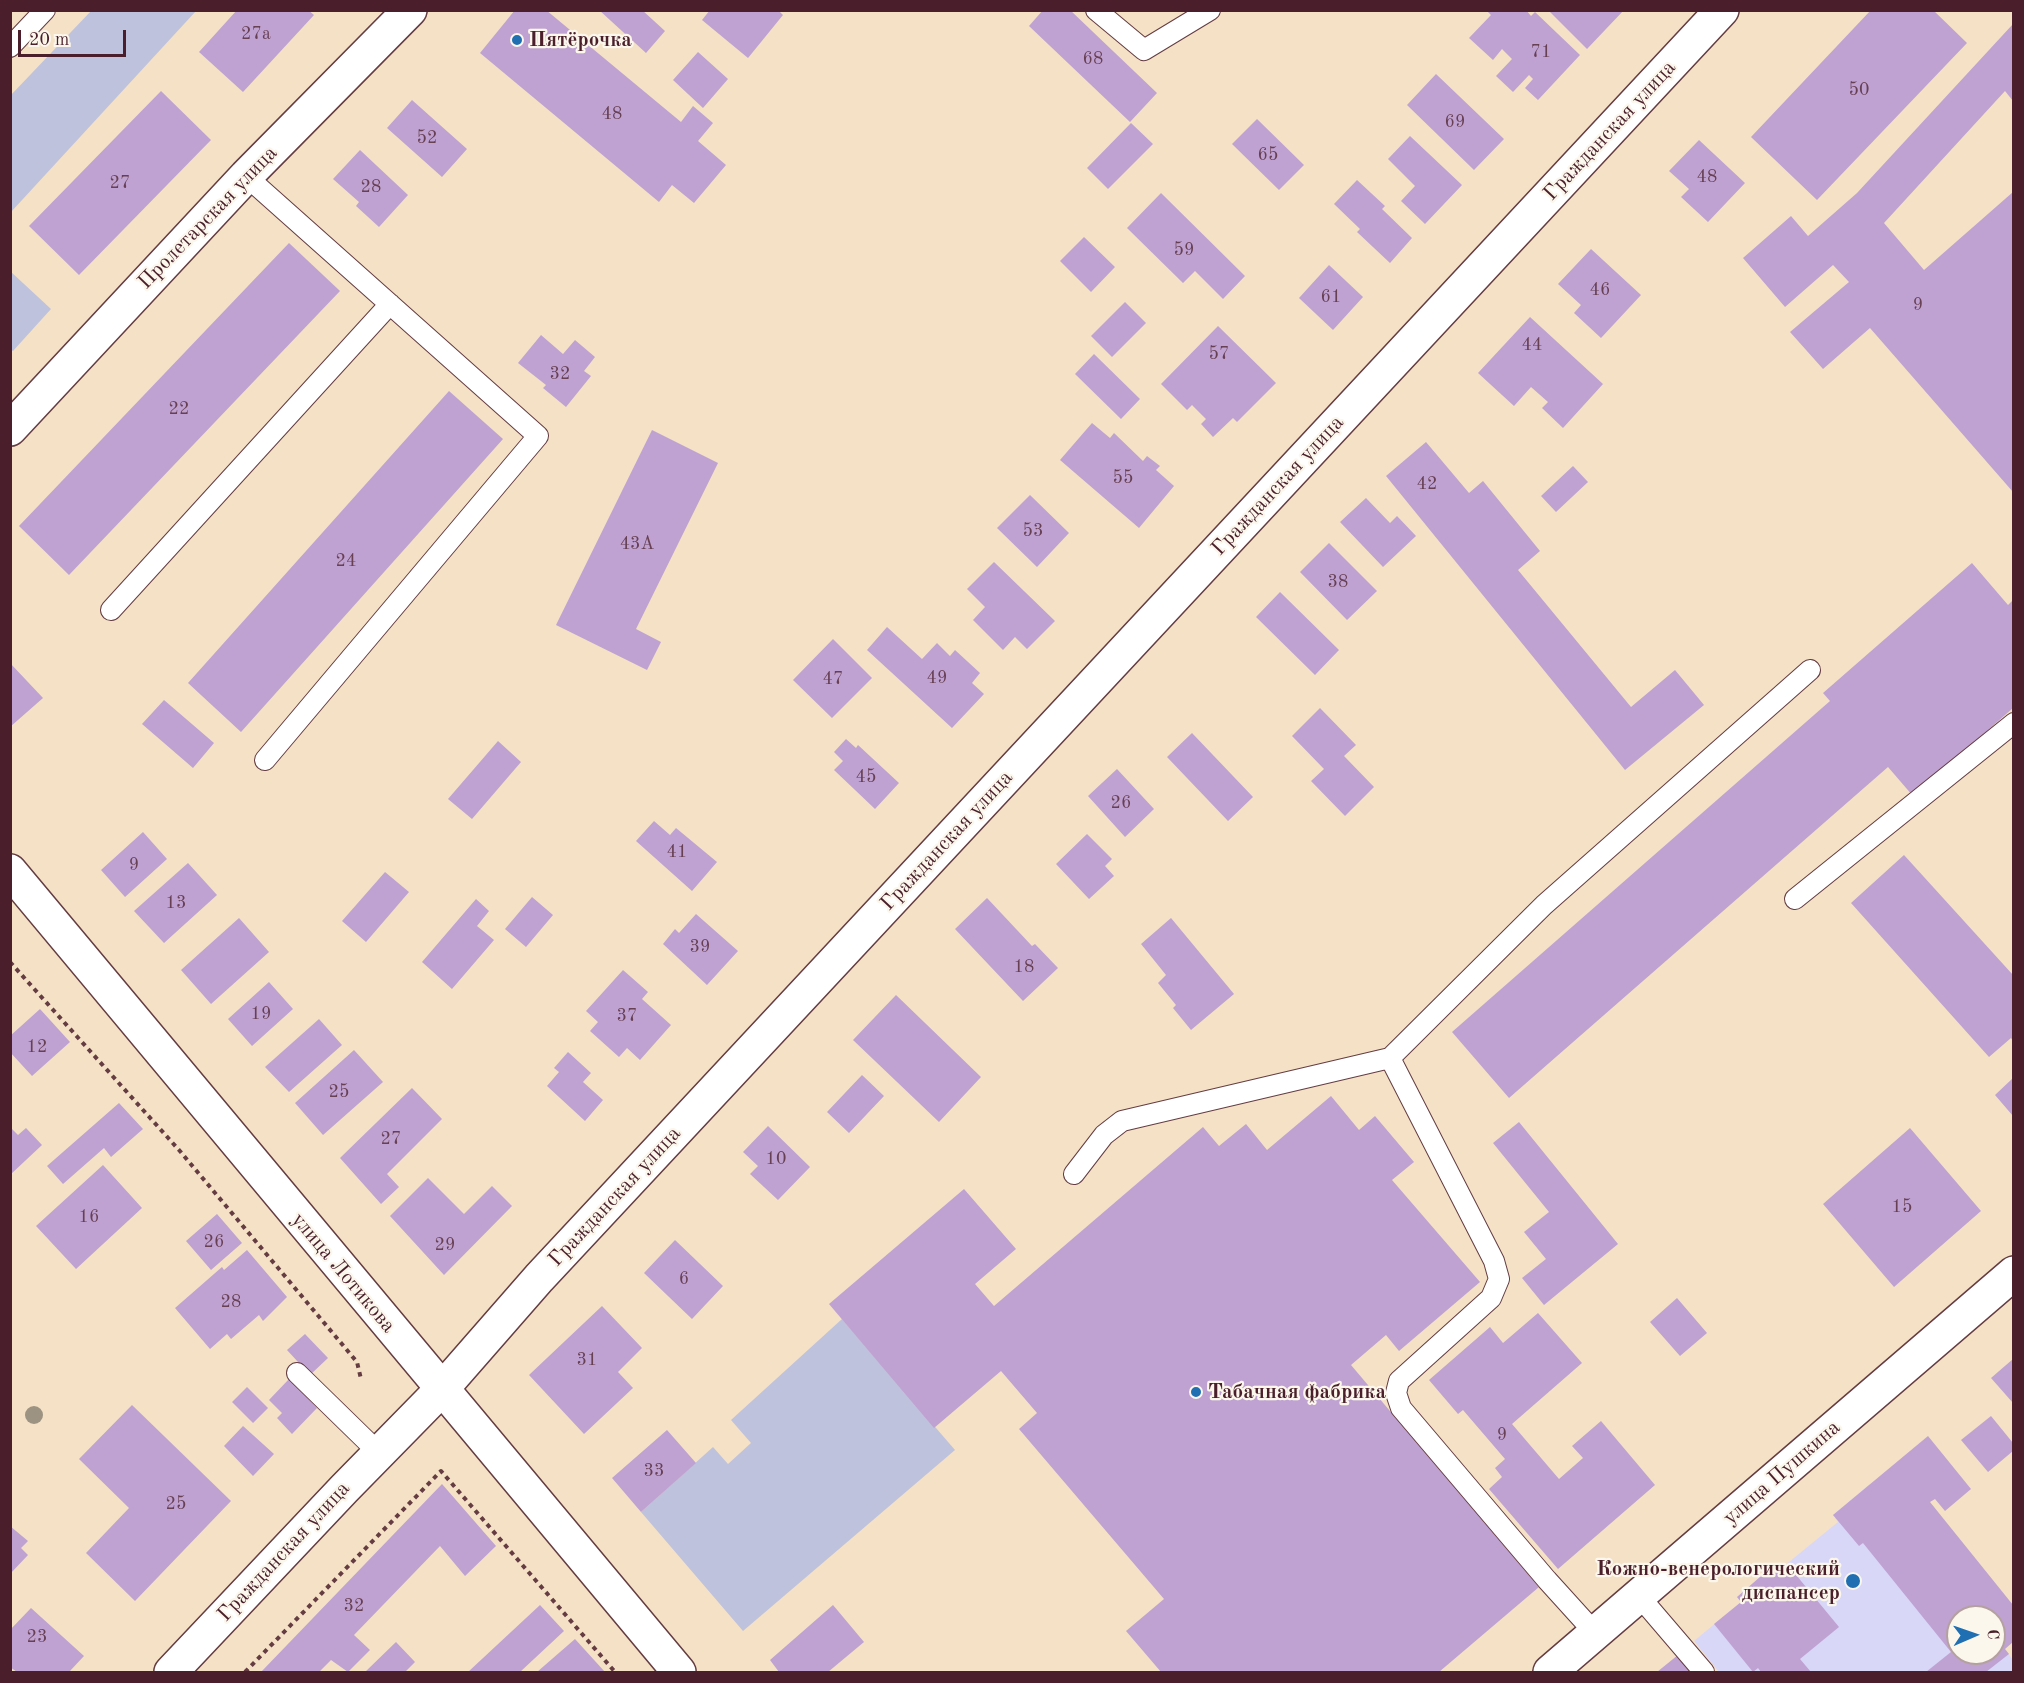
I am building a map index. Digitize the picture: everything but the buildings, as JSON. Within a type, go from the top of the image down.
[{"type":"street","name":"Пролетарская улица","points":[[10,429],[246,176],[410,10]]},
{"type":"street","name":"Гражданская улица","points":[[171,1672],[442,1389],[539,1278],[1722,10]]},
{"type":"street","name":"улица Лотикова","points":[[10,871],[679,1672]]},
{"type":"street","name":"улица Пушкина","points":[[1550,1672],[2013,1273]]},
{"type":"lane","points":[[10,47],[45,10]]},
{"type":"lane","points":[[1096,10],[1144,50],[1210,10]]},
{"type":"lane","points":[[246,176],[538,435],[265,760]]},
{"type":"lane","points":[[111,610],[390,304]]},
{"type":"lane","points":[[1074,1174],[1104,1135],[1122,1121],[1390,1058],[1544,905],[1810,670]]},
{"type":"lane","points":[[1795,898],[2013,723]]},
{"type":"lane","points":[[1390,1058],[1494,1261],[1499,1279],[1491,1298],[1399,1381],[1396,1393],[1401,1408],[1595,1633]]},
{"type":"lane","points":[[297,1373],[379,1453]]},
{"type":"lane","points":[[1639,1596],[1704,1672]]},
{"type":"path","points":[[10,962],[179,1150],[357,1362],[361,1379]]},
{"type":"path","points":[[245,1672],[441,1471],[615,1672]]},
{"type":"shaded area","points":[[91,11],[196,11],[11,212],[11,95]]},
{"type":"shaded area","points":[[10,271],[51,309],[13,351],[10,349]]},
{"type":"shaded area","points":[[842,1319],[955,1450],[743,1631],[641,1512],[713,1447],[728,1464],[751,1443],[731,1420]]},
{"type":"shaded area","name":"Кожно-венерологический диспансер","points":[[1870,1484],[1950,1605],[1946,1605],[1946,1665],[2006,1665],[2006,1651],[2013,1660],[2013,1672],[1719,1672],[1694,1641],[1741,1602],[1737,1597],[1768,1570],[1773,1575],[1838,1522],[1833,1515]]},
{"type":"place","name":"Пятёрочка","points":[[517,40]]},
{"type":"place","name":"Табачная фабрика","points":[[1196,1392]]},
{"type":"place","name":"Кожно-венерологический диспансер","points":[[1853,1581]]}]
